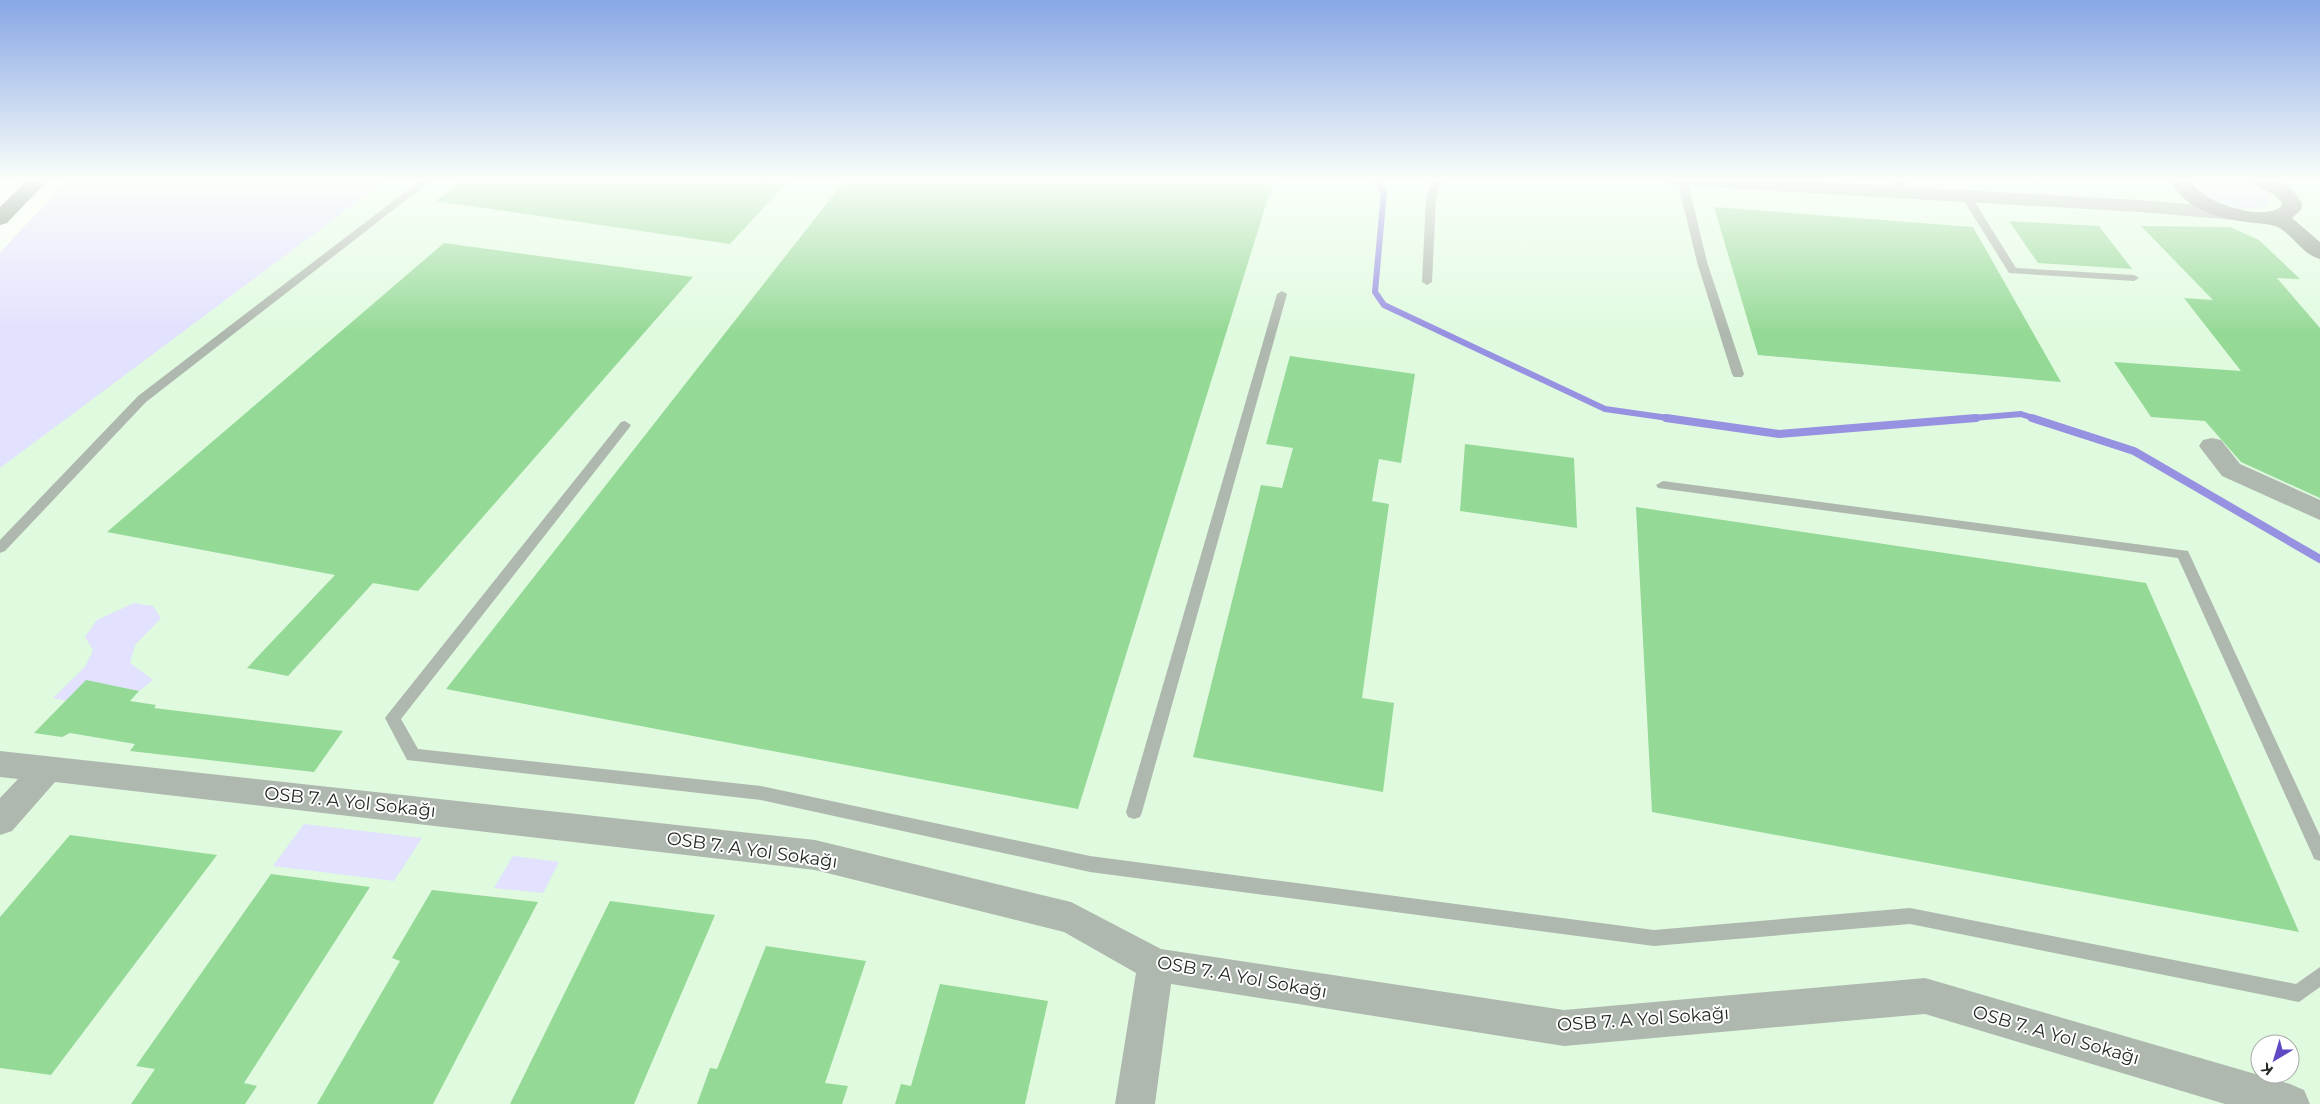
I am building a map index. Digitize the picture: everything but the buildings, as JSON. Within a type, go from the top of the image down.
[{"type":"street","points":[[2294,231],[2320,254]]},
{"type":"street","points":[[2212,446],[2231,470],[2320,511]]},
{"type":"street","name":"OSB 7. A Yol Sokağı","points":[[0,764],[815,855],[1071,918],[1156,965],[1564,1028],[1925,996],[2290,1104]]},
{"type":"street","points":[[0,821],[48,768]]},
{"type":"street","points":[[1135,1104],[1156,965]]},
{"type":"lane","points":[[0,548],[142,399],[361,231]]},
{"type":"lane","points":[[1427,282],[1429,231]]},
{"type":"lane","points":[[1694,231],[1702,262],[1738,374]]},
{"type":"lane","points":[[1988,231],[2013,271],[2134,278]]},
{"type":"lane","points":[[1134,812],[1282,294]]},
{"type":"lane","points":[[625,426],[393,718],[413,755],[761,793],[1090,864],[1654,938],[1910,916],[2299,993],[2320,976]]},
{"type":"lane","points":[[1663,485],[2183,554],[2320,854]]},
{"type":"shaded area","points":[[21,231],[2320,231],[2320,1104],[0,1104],[0,253]]},
{"type":"shaded area","points":[[21,231],[319,231],[0,468],[0,253]]},
{"type":"shaded area","points":[[134,603],[153,606],[161,618],[135,645],[130,663],[153,680],[139,691],[86,681],[67,701],[53,698],[85,667],[93,650],[85,637],[97,620]]},
{"type":"shaded area","points":[[304,824],[422,838],[394,881],[273,866]]},
{"type":"shaded area","points":[[513,856],[559,862],[543,893],[494,888]]},
{"type":"waterway","points":[[1381,231],[1375,292],[1384,305],[1605,409],[1675,419]]},
{"type":"waterway","points":[[1961,419],[2021,414],[2036,419]]},
{"type":"waterway","points":[[1666,418],[1779,434],[1976,418]]},
{"type":"waterway","points":[[2032,418],[2134,451],[2320,559]]}]
